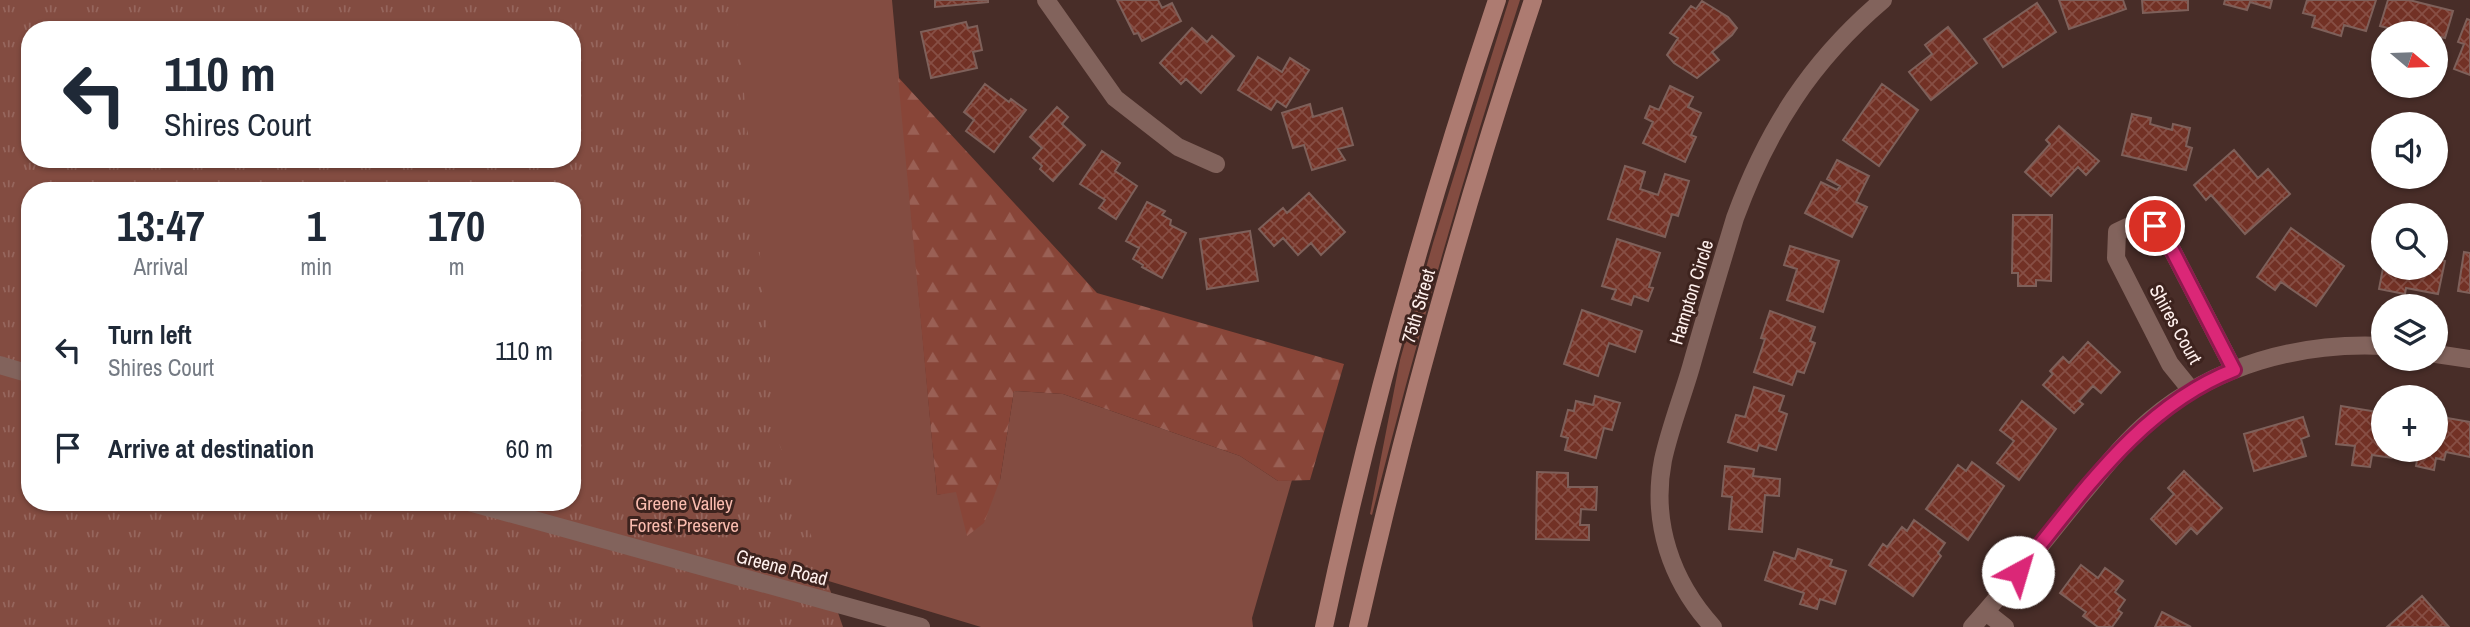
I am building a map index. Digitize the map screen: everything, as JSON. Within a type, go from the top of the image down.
[{"type":"main road","name":"75th Street","points":[[1324,627],[1371,422],[1449,149],[1497,0]]},
{"type":"main road","name":"75th Street","points":[[1359,627],[1407,423],[1457,241],[1533,0]]},
{"type":"street","points":[[1045,0],[1115,98],[1178,147],[1216,164]]},
{"type":"street","name":"Hampton Circle","points":[[1713,627],[1683,588],[1668,553],[1659,506],[1664,459],[1735,218],[1770,136],[1814,70],[1846,34],[1884,0]]},
{"type":"street","name":"Shires Court","points":[[2191,390],[2170,364],[2116,258],[2117,232],[2136,223],[2155,226],[2168,242],[2234,370]]},
{"type":"street","points":[[1972,627],[2115,454],[2149,421],[2191,390],[2207,380],[2277,355],[2312,349],[2371,345]]},
{"type":"street","points":[[2448,356],[2470,359]]},
{"type":"street","points":[[0,365],[21,371]]},
{"type":"street","name":"Greene Road","points":[[502,511],[921,627]]},
{"type":"street","points":[[1986,612],[2005,627]]},
{"type":"green space","name":"Greene Valley Forest Preserve","points":[[0,0],[735,0],[778,440],[843,627],[0,627]]},
{"type":"green space","points":[[543,0],[892,0],[937,495],[1000,480],[1014,391],[1063,394],[1240,456],[1278,481],[1292,480],[1252,618],[1253,627],[981,627],[792,570],[581,207],[581,182],[464,182],[530,168],[581,168],[581,21],[563,21]]},
{"type":"green space","points":[[1509,0],[1520,0],[1442,256],[1372,515],[1370,514],[1400,360],[1433,243]]},
{"type":"green space","points":[[898,77],[1097,293],[1344,364],[1310,480],[1278,481],[1240,456],[1063,394],[1014,391],[1000,480],[984,523],[967,536],[956,492],[937,495]]},
{"type":"building","points":[[935,0],[988,0],[988,2],[935,7]]},
{"type":"building","points":[[1117,0],[1158,0],[1162,8],[1172,3],[1181,21],[1142,41],[1138,33],[1134,34]]},
{"type":"building","points":[[2059,0],[2123,0],[2126,9],[2069,29]]},
{"type":"building","points":[[2142,0],[2188,0],[2188,10],[2143,13]]},
{"type":"building","points":[[2225,0],[2272,0],[2270,8],[2250,2],[2247,10],[2224,4]]},
{"type":"building","points":[[2307,0],[2376,0],[2366,31],[2344,25],[2341,36],[2312,27],[2315,16],[2303,13]]},
{"type":"building","points":[[2388,0],[2409,0],[2453,11],[2448,28],[2448,21],[2382,21]]},
{"type":"building","points":[[1702,1],[1728,17],[1737,28],[1712,52],[1719,60],[1697,78],[1667,55],[1678,38],[1670,33],[1691,6],[1696,9]]},
{"type":"building","points":[[2037,3],[2056,32],[2003,67],[1984,39]]},
{"type":"building","points":[[2467,19],[2470,20],[2470,75],[2454,69],[2464,44],[2458,42]]},
{"type":"building","points":[[966,22],[968,28],[977,26],[982,50],[973,52],[977,68],[931,78],[921,32]]},
{"type":"building","points":[[1948,27],[1977,63],[1931,100],[1909,72],[1932,54],[1925,45]]},
{"type":"building","points":[[1192,28],[1207,42],[1212,36],[1234,56],[1201,93],[1186,79],[1181,84],[1160,63]]},
{"type":"building","points":[[1258,57],[1282,72],[1290,58],[1309,70],[1286,107],[1277,101],[1271,110],[1238,90]]},
{"type":"building","points":[[985,84],[1009,102],[1011,99],[1026,110],[994,152],[966,131],[974,120],[964,112]]},
{"type":"building","points":[[1882,84],[1918,110],[1879,166],[1843,140]]},
{"type":"building","points":[[1670,86],[1693,97],[1688,107],[1701,113],[1691,135],[1696,137],[1685,162],[1643,143],[1653,122],[1645,118],[1650,106],[1659,110]]},
{"type":"building","points":[[1310,104],[1313,117],[1342,108],[1353,145],[1338,149],[1345,160],[1312,170],[1304,145],[1293,148],[1282,113]]},
{"type":"building","points":[[1057,107],[1068,117],[1062,124],[1085,145],[1053,181],[1033,158],[1042,148],[1030,137]]},
{"type":"building","points":[[2132,114],[2151,118],[2150,124],[2172,130],[2173,124],[2190,128],[2186,146],[2192,148],[2186,170],[2122,155]]},
{"type":"building","points":[[2059,126],[2099,161],[2086,175],[2078,167],[2051,196],[2025,172],[2050,144],[2046,140]]},
{"type":"building","points":[[2234,150],[2258,178],[2268,169],[2290,194],[2245,234],[2211,195],[2206,200],[2194,185]]},
{"type":"building","points":[[1102,151],[1120,163],[1115,171],[1137,186],[1116,219],[1099,208],[1105,200],[1080,184]]},
{"type":"building","points":[[1837,160],[1869,176],[1856,202],[1867,207],[1852,237],[1805,213],[1821,182],[1837,190],[1840,186],[1827,179]]},
{"type":"building","points":[[1625,166],[1645,172],[1640,189],[1658,195],[1665,174],[1689,181],[1678,216],[1672,214],[1665,237],[1608,219]]},
{"type":"building","points":[[1309,193],[1345,232],[1321,255],[1311,243],[1298,255],[1283,238],[1274,246],[1259,229],[1283,208],[1287,213]]},
{"type":"building","points":[[1147,202],[1165,211],[1162,215],[1171,220],[1170,225],[1186,233],[1162,278],[1133,259],[1139,248],[1126,241]]},
{"type":"building","points":[[2013,215],[2052,215],[2051,281],[2036,280],[2036,286],[2018,286],[2018,273],[2012,273]]},
{"type":"building","points":[[2291,228],[2344,266],[2316,306],[2281,282],[2275,290],[2257,277]]},
{"type":"building","points":[[1250,231],[1258,281],[1207,289],[1200,239]]},
{"type":"building","points":[[1617,239],[1660,253],[1649,287],[1653,288],[1648,301],[1634,296],[1631,305],[1612,299],[1616,290],[1602,286]]},
{"type":"building","points":[[1790,246],[1839,261],[1823,312],[1787,300],[1797,269],[1784,265]]},
{"type":"building","points":[[2464,252],[2470,253],[2470,293],[2458,291]]},
{"type":"building","points":[[2381,280],[2441,280],[2438,294],[2406,288],[2405,294],[2379,289]]},
{"type":"building","points":[[1582,310],[1642,331],[1635,352],[1609,343],[1598,376],[1564,364]]},
{"type":"building","points":[[1770,311],[1815,327],[1810,341],[1815,343],[1804,373],[1797,371],[1792,385],[1754,372],[1765,339],[1761,338]]},
{"type":"building","points":[[2088,342],[2120,372],[2101,393],[2093,386],[2079,401],[2083,404],[2074,413],[2043,385],[2053,374],[2050,371],[2063,357],[2069,363]]},
{"type":"building","points":[[1754,387],[1784,396],[1779,411],[1787,414],[1776,450],[1759,445],[1757,451],[1728,442],[1736,415],[1745,417]]},
{"type":"building","points":[[1595,396],[1620,403],[1612,430],[1604,428],[1596,458],[1565,450],[1568,438],[1561,436],[1568,410],[1574,411],[1576,401],[1593,405]]},
{"type":"building","points":[[2022,401],[2056,429],[2019,480],[1997,463],[2014,441],[2000,430]]},
{"type":"building","points":[[2341,406],[2371,411],[2370,467],[2352,465],[2355,446],[2336,444]]},
{"type":"building","points":[[2303,417],[2309,436],[2301,439],[2306,456],[2254,471],[2244,434]]},
{"type":"building","points":[[2448,418],[2470,422],[2470,457],[2448,452]]},
{"type":"building","points":[[1972,462],[2004,486],[1968,540],[1926,509],[1958,465],[1966,471]]},
{"type":"building","points":[[2417,462],[2435,462],[2434,470],[2416,466]]},
{"type":"building","points":[[1725,466],[1754,469],[1753,476],[1780,479],[1779,496],[1765,495],[1762,532],[1729,529],[1732,497],[1722,496]]},
{"type":"building","points":[[2184,471],[2222,508],[2197,534],[2191,528],[2176,544],[2151,519],[2174,494],[2168,488]]},
{"type":"building","points":[[1537,472],[1568,473],[1568,487],[1597,487],[1596,510],[1581,509],[1580,525],[1589,525],[1589,540],[1536,539]]},
{"type":"building","points":[[1914,520],[1945,543],[1938,553],[1941,556],[1913,596],[1869,565],[1883,544],[1887,547],[1902,527],[1907,531]]},
{"type":"building","points":[[1798,549],[1832,560],[1830,566],[1846,571],[1835,604],[1820,599],[1817,609],[1800,604],[1804,593],[1765,580],[1774,552],[1795,559]]},
{"type":"building","points":[[2081,565],[2098,578],[2105,568],[2123,581],[2115,592],[2125,600],[2118,610],[2122,613],[2112,627],[2098,627],[2083,616],[2086,612],[2060,593]]},
{"type":"building","points":[[2422,596],[2449,627],[2387,627]]},
{"type":"building","points":[[2162,612],[2191,627],[2155,627]]},
{"type":"route","points":[[2018,572],[2115,454],[2149,421],[2207,380],[2234,370],[2168,242],[2155,226]]}]
